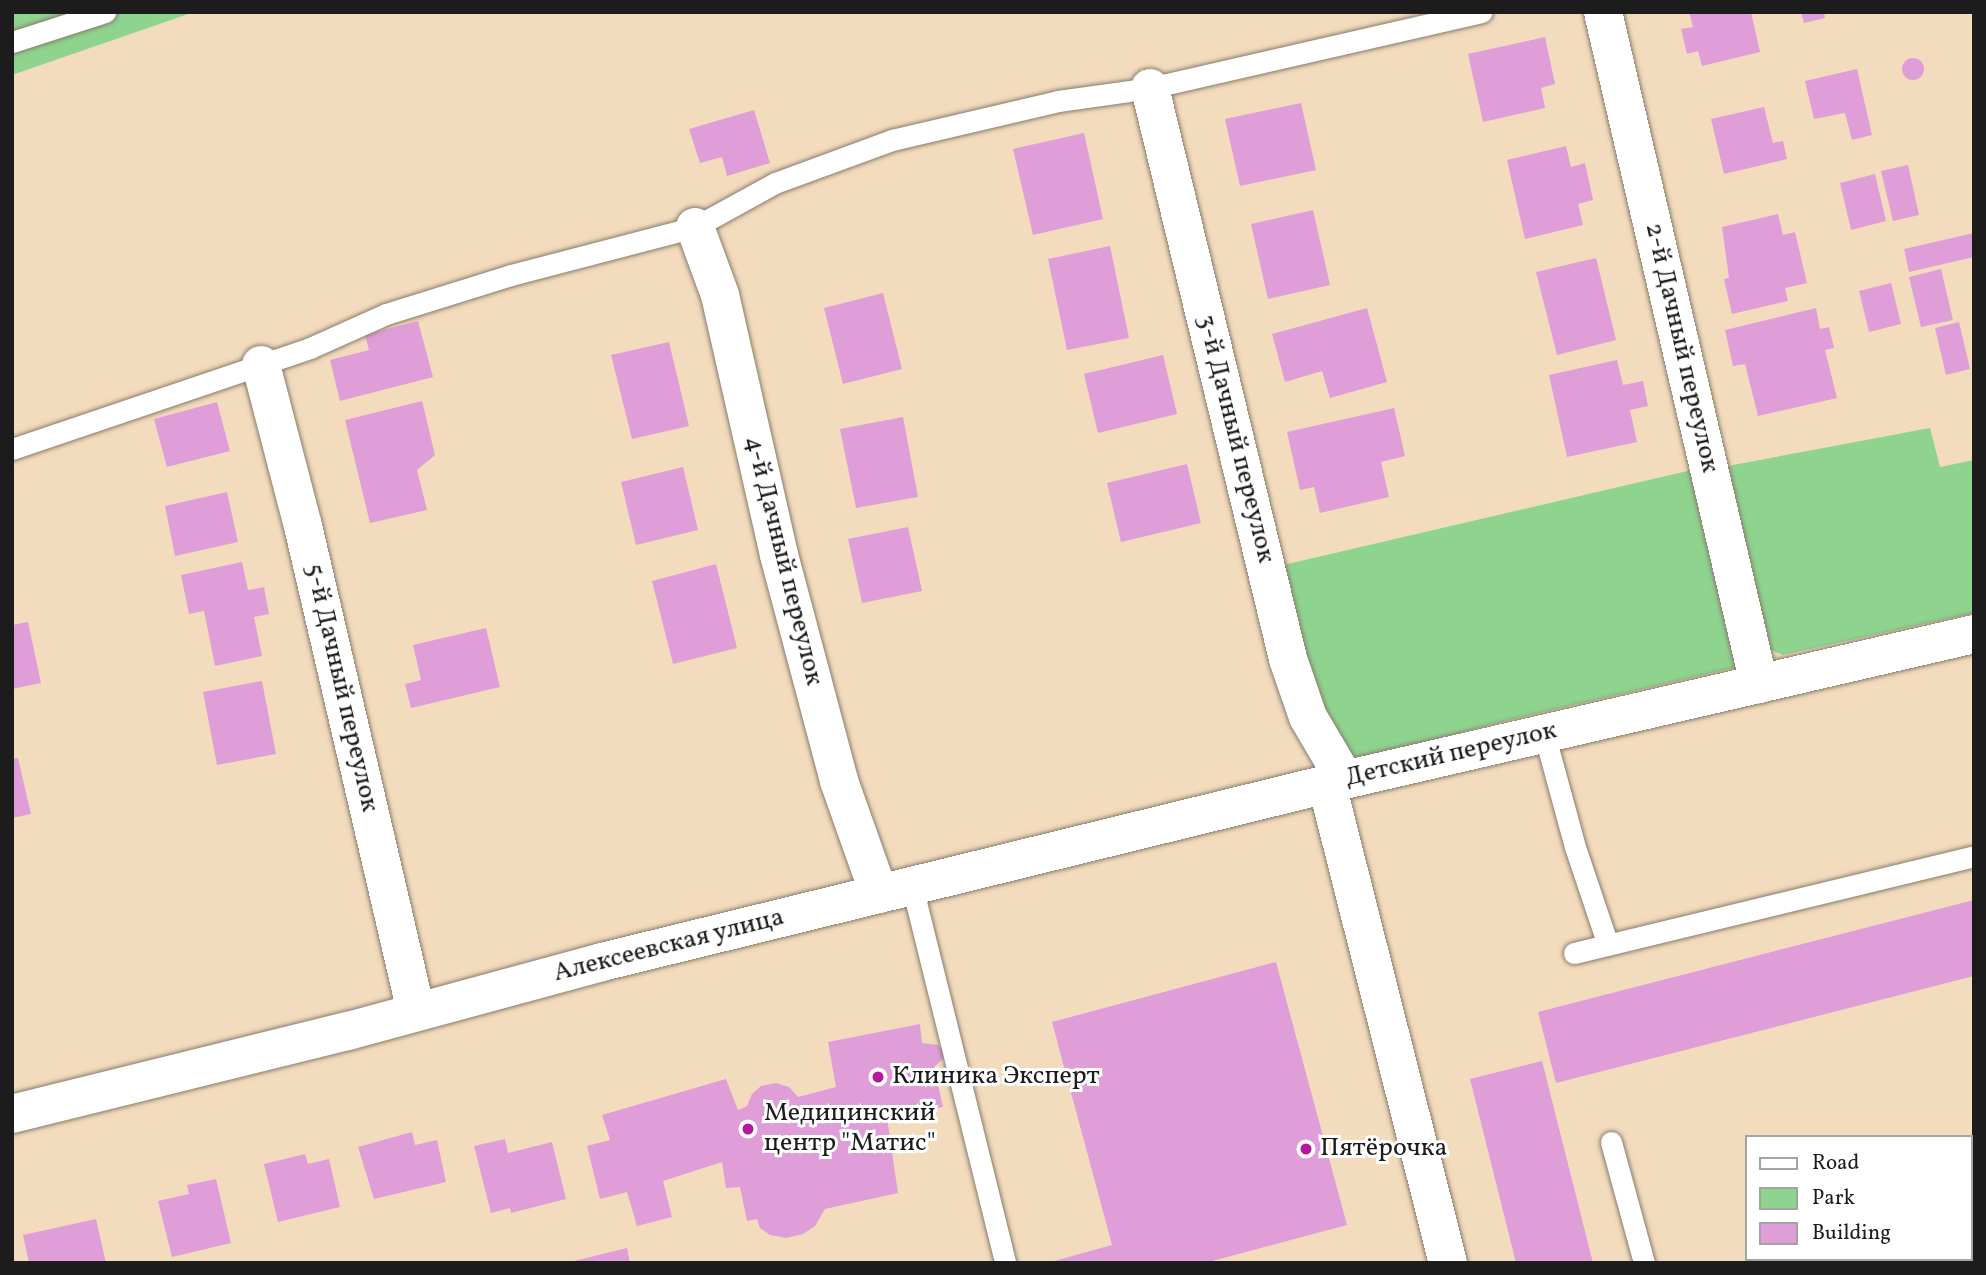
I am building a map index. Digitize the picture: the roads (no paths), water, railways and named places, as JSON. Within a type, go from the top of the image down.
[{"type":"street","name":"2-й Дачный переулок","points":[[1603,12],[1759,684]]},
{"type":"street","name":"3-й Дачный переулок","points":[[1150,88],[1288,659],[1308,717],[1336,782]]},
{"type":"street","name":"4-й Дачный переулок","points":[[695,227],[720,295],[779,555],[839,781],[895,890]]},
{"type":"street","name":"5-й Дачный переулок","points":[[261,365],[303,526],[416,1012]]},
{"type":"street","name":"Детский переулок","points":[[1448,1263],[1336,782],[1974,634]]},
{"type":"street","name":"Алексеевская улица","points":[[12,1114],[602,962],[1336,782]]},
{"type":"lane","points":[[12,43],[105,12]]},
{"type":"lane","points":[[12,449],[310,348],[386,314],[511,275],[695,227],[775,183],[892,139],[1058,101],[1150,88],[1481,12]]},
{"type":"lane","points":[[1544,733],[1575,847],[1608,945]]},
{"type":"lane","points":[[1574,953],[1974,856]]},
{"type":"lane","points":[[895,890],[1005,1263]]},
{"type":"lane","points":[[1611,1142],[1644,1263]]},
{"type":"place","name":"Клиника Эксперт","points":[[878,1077]]},
{"type":"place","name":"Медицинский центр \"Матис\"","points":[[748,1129]]},
{"type":"place","name":"Пятёрочка","points":[[1306,1149]]}]
